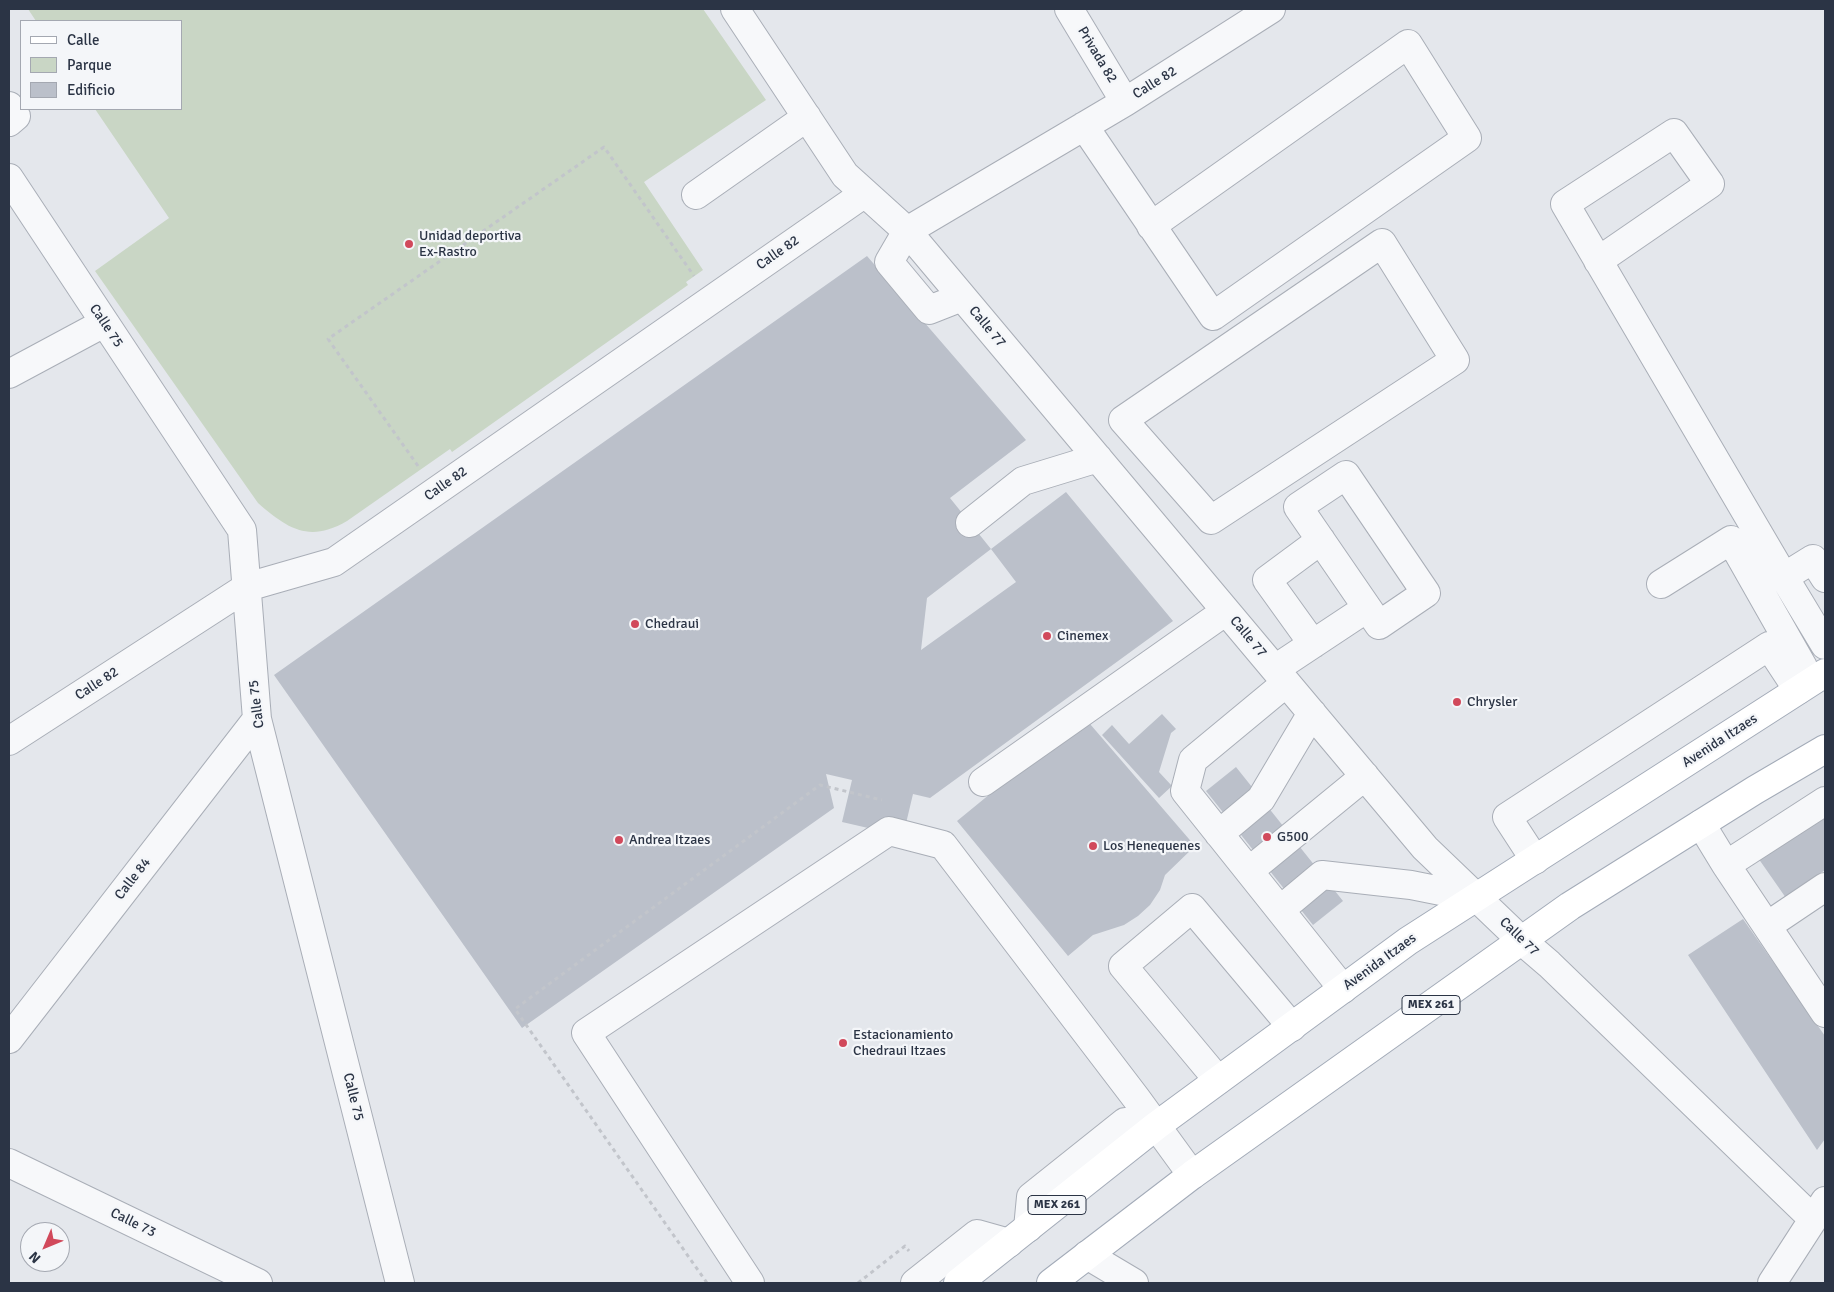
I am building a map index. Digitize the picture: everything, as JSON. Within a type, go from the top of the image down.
[{"type":"main road","name":"Avenida Itzaes","points":[[958,1283],[1156,1126],[1408,941],[1812,682]]},
{"type":"main road","name":"MEX 261","points":[[1051,1283],[1192,1175],[1570,906],[1825,748]]},
{"type":"street","name":"Calle 77","points":[[735,9],[846,175],[907,231],[1426,848],[1521,940],[1819,1210]]},
{"type":"street","name":"Privada 82","points":[[1069,9],[1125,102]]},
{"type":"street","name":"Calle 82","points":[[907,231],[1125,102],[1271,9]]},
{"type":"street","points":[[1084,126],[1151,226],[1213,316],[1467,138],[1408,44],[1151,226]]},
{"type":"street","points":[[9,106],[16,116],[9,122]]},
{"type":"street","points":[[696,195],[807,117]]},
{"type":"street","points":[[1598,261],[1710,184],[1674,133],[1565,204],[1598,261],[1784,577],[1825,645]]},
{"type":"street","name":"Calle 75","points":[[9,178],[242,530],[257,719],[400,1283]]},
{"type":"street","name":"Calle 82","points":[[9,741],[246,588],[334,562],[865,193]]},
{"type":"street","points":[[1382,243],[1455,360],[1291,467],[1211,520],[1123,420],[1382,243]]},
{"type":"street","points":[[9,374],[104,323]]},
{"type":"street","points":[[970,523],[1023,481],[1098,458]]},
{"type":"street","points":[[1291,467],[1312,498]]},
{"type":"street","points":[[1346,475],[1426,593],[1379,625],[1298,507],[1312,498],[1346,475]]},
{"type":"street","points":[[1312,644],[1266,580],[1321,540]]},
{"type":"street","points":[[1661,584],[1732,540],[1812,682]]},
{"type":"street","points":[[1784,577],[1814,559],[1825,578]]},
{"type":"street","points":[[1343,990],[1185,791],[1193,760],[1312,644],[1367,608]]},
{"type":"street","points":[[983,782],[1226,611]]},
{"type":"street","points":[[1535,860],[1507,817],[1769,646],[1812,682]]},
{"type":"street","points":[[1219,834],[1261,799],[1312,713]]},
{"type":"street","name":"Calle 84","points":[[9,1039],[257,719]]},
{"type":"street","points":[[1249,871],[1365,776]]},
{"type":"street","points":[[1726,865],[1825,801]]},
{"type":"street","points":[[1701,824],[1726,865],[1825,1013]]},
{"type":"street","points":[[750,1283],[586,1033],[889,832],[943,845],[1192,1175]]},
{"type":"street","points":[[1280,910],[1322,875],[1411,885],[1476,898]]},
{"type":"street","points":[[1768,926],[1825,887]]},
{"type":"street","points":[[1218,1080],[1123,966],[1192,908],[1292,1027]]},
{"type":"street","name":"Calle 73","points":[[9,1163],[258,1283]]},
{"type":"street","points":[[1772,1283],[1819,1210]]},
{"type":"street","points":[[915,1283],[977,1234],[1018,1235]]},
{"type":"street","points":[[1087,1254],[1134,1283]]},
{"type":"path","points":[[419,467],[328,339],[604,147],[697,281]]},
{"type":"green space","name":"Unidad deportiva Ex-Rastro","points":[[28,9],[703,9],[766,100],[644,182],[703,270],[686,282],[688,285],[452,452],[450,449],[347,521],[333,528],[310,532],[289,526],[258,503],[95,271],[169,218],[96,110],[182,110],[182,20],[35,20]]},
{"type":"building","name":"Chedraui","points":[[867,256],[1026,440],[950,498],[991,549],[1066,492],[1173,621],[930,798],[913,794],[903,836],[842,822],[852,780],[826,774],[834,808],[522,1028],[274,675]],"holes":[[[991,549],[1016,582],[921,650],[927,598]]]},
{"type":"building","points":[[1162,714],[1176,729],[1171,733],[1159,772],[1172,786],[1159,798],[1102,735],[1112,725],[1129,744]]},
{"type":"building","points":[[1084,717],[1195,846],[1165,875],[1160,890],[1150,905],[1138,916],[1124,925],[1093,935],[1068,956],[957,821]]},
{"type":"building","name":"G500","points":[[1236,767],[1343,901],[1313,925],[1206,791]]},
{"type":"building","points":[[1825,808],[1825,870],[1786,898],[1756,855]]},
{"type":"building","points":[[1743,919],[1825,1036],[1825,1139],[1817,1150],[1688,955]]},
{"type":"place","name":"Unidad deportiva Ex-Rastro","points":[[409,244]]},
{"type":"place","name":"Chedraui","points":[[635,624]]},
{"type":"place","name":"Cinemex","points":[[1047,636]]},
{"type":"place","name":"Chrysler","points":[[1457,702]]},
{"type":"place","name":"G500","points":[[1267,837]]},
{"type":"place","name":"Andrea Itzaes","points":[[619,840]]},
{"type":"place","name":"Los Henequenes","points":[[1093,846]]},
{"type":"place","name":"Estacionamiento Chedraui Itzaes","points":[[843,1043]]}]
